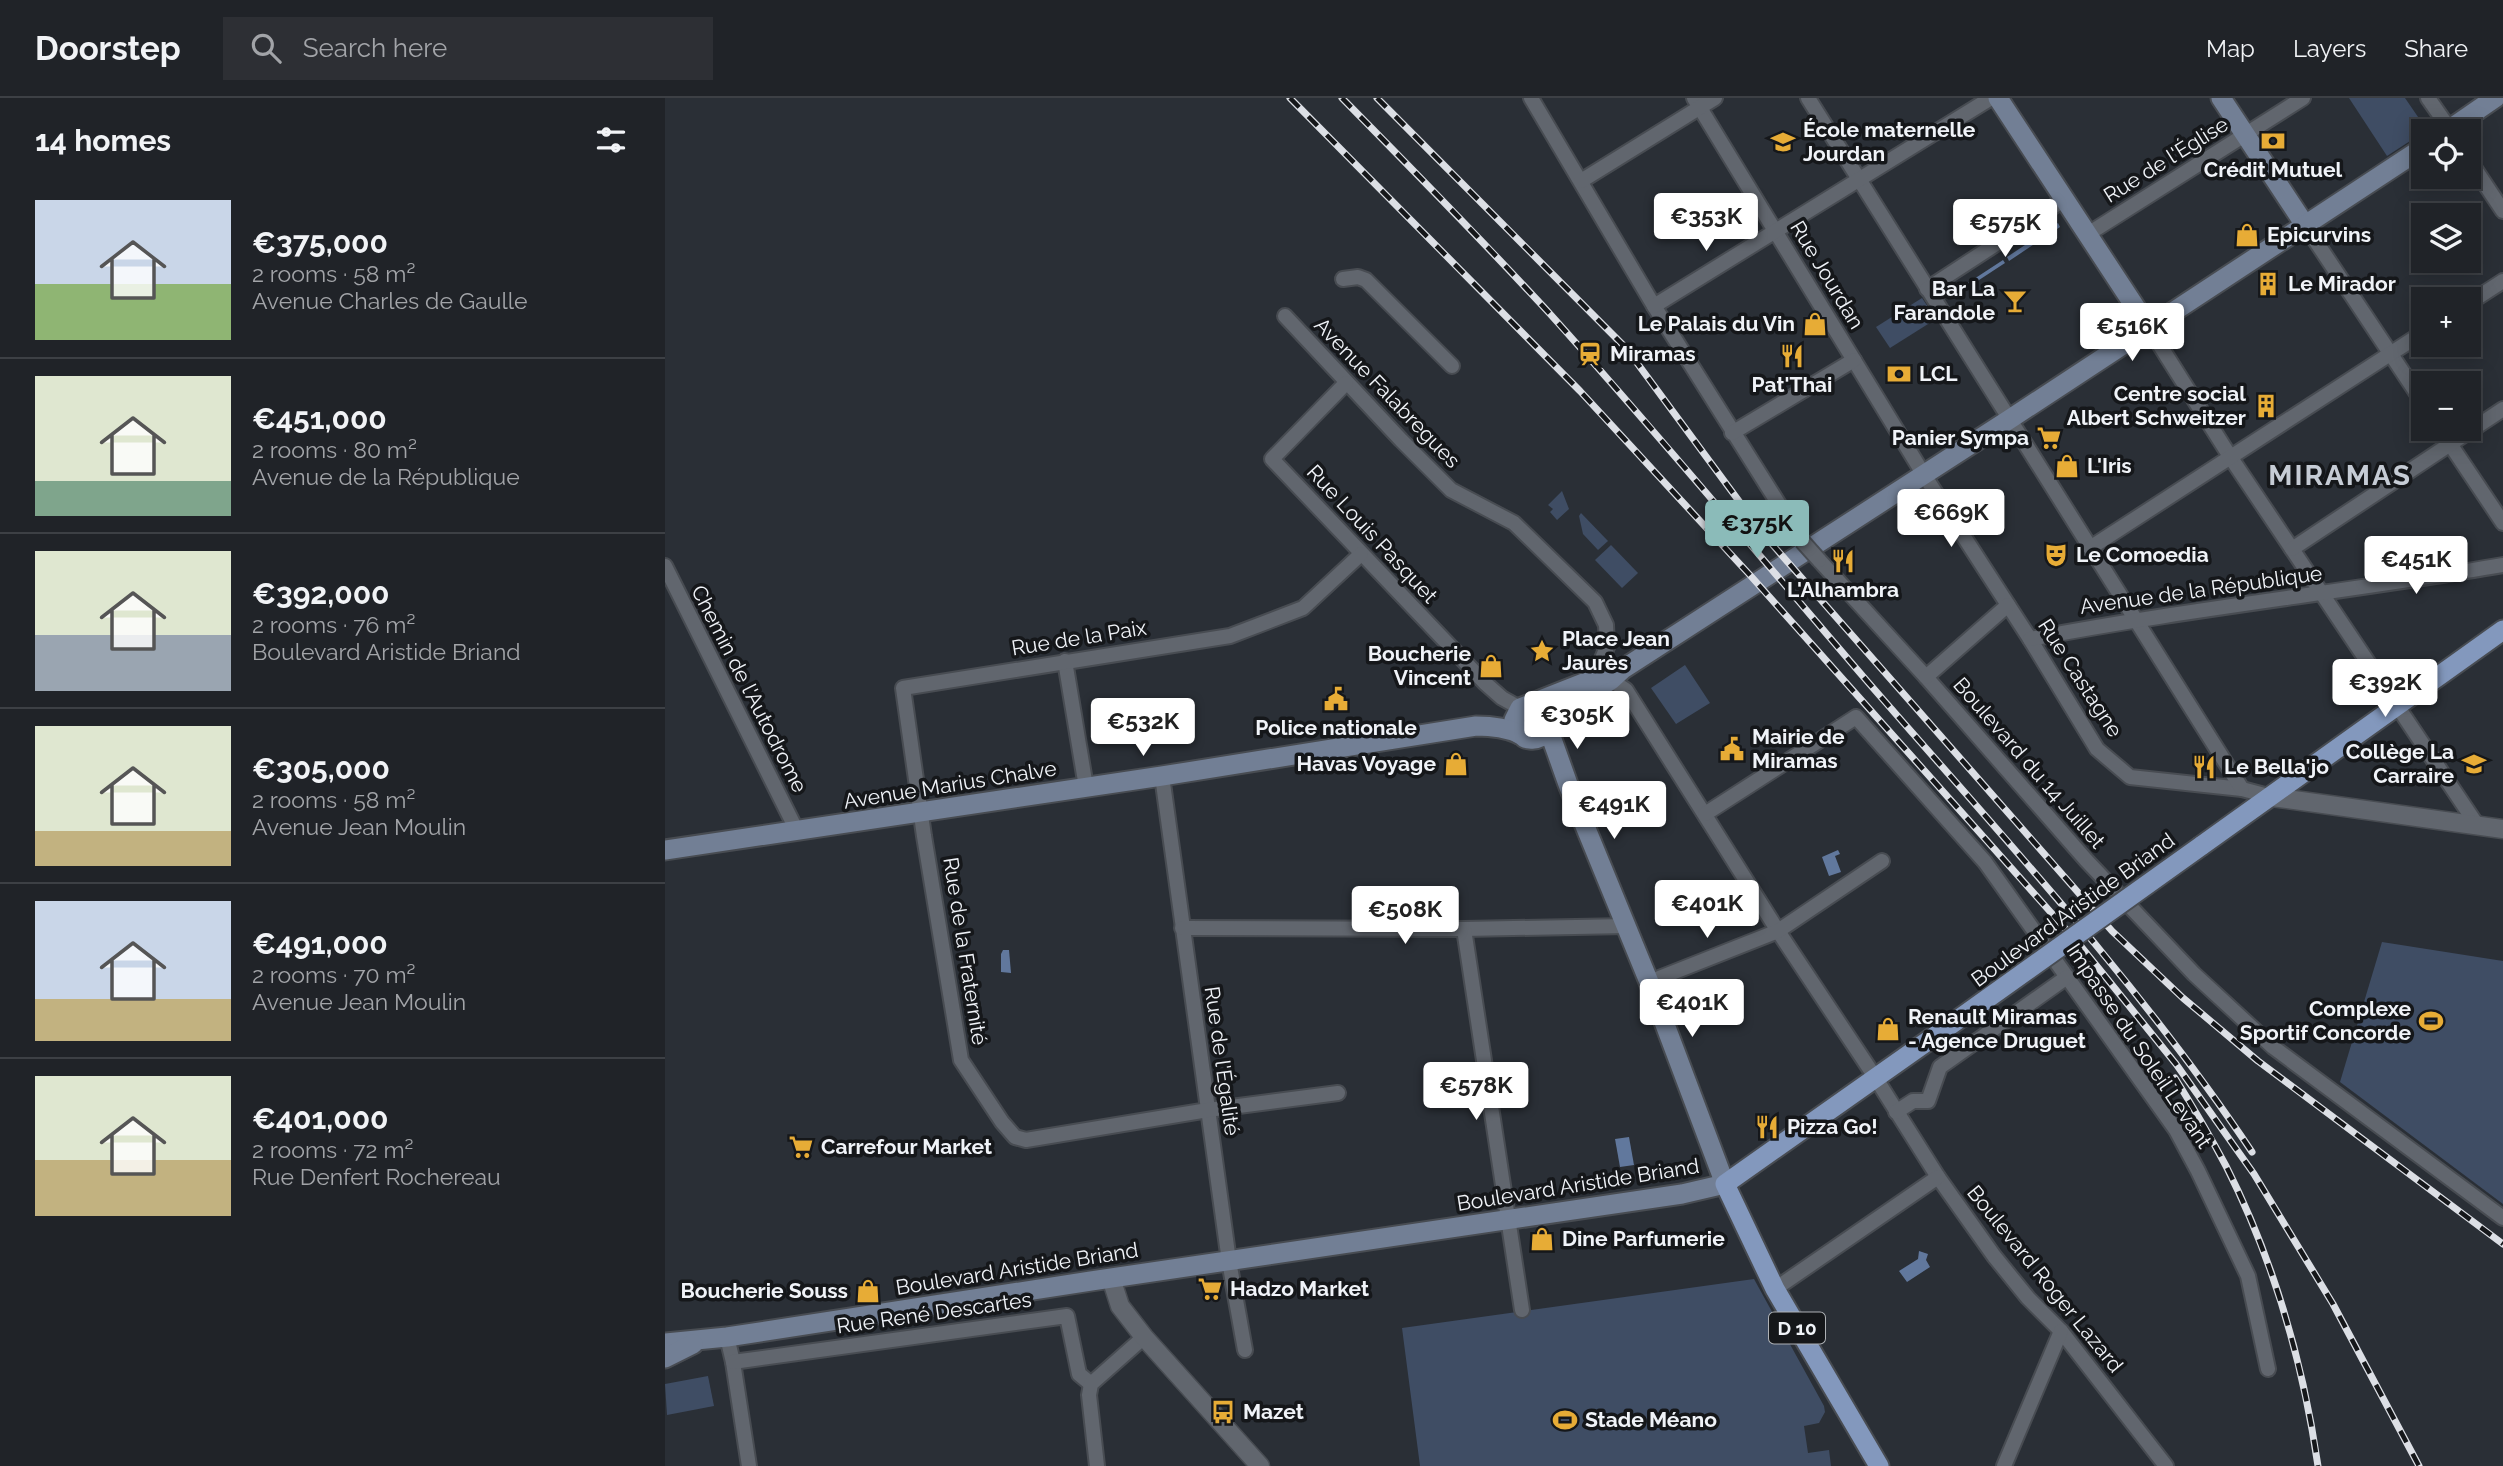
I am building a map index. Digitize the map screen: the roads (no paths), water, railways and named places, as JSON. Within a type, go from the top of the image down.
[{"type":"main road","points":[[1998,98],[2149,327]]},
{"type":"main road","points":[[2221,98],[2305,225]]},
{"type":"main road","points":[[2466,119],[2495,98]]},
{"type":"main road","points":[[1524,720],[1610,675],[1924,475],[2411,156]]},
{"type":"main road","name":"Boulevard Aristide Briand","points":[[665,1343],[727,1337],[1682,1194],[1725,1184],[2503,630]]},
{"type":"main road","points":[[1524,720],[1541,737],[1548,723],[1610,675]]},
{"type":"main road","points":[[1524,720],[1543,709],[1569,787],[1627,926],[1725,1184]]},
{"type":"main road","points":[[1524,720],[1569,787]]},
{"type":"main road","name":"Avenue Marius Chalve","points":[[665,850],[1524,720]]},
{"type":"main road","name":"D 10","points":[[1725,1184],[1775,1289],[1879,1466]]},
{"type":"main road","name":"Boulevard Aristide Briand","points":[[665,1358],[701,1340]]},
{"type":"street","name":"Boulevard du 14 Juillet","points":[[1531,98],[1654,306],[1799,538],[1926,677],[2086,860],[2194,974],[2273,1047],[2503,1218]]},
{"type":"street","points":[[1581,181],[1697,103],[1714,98]]},
{"type":"street","points":[[1808,98],[2242,789]]},
{"type":"street","points":[[1654,306],[1991,98]]},
{"type":"street","name":"Rue de l'Église","points":[[2088,234],[2302,98]]},
{"type":"street","points":[[2428,98],[2441,119]]},
{"type":"street","name":"Rue Jourdan","points":[[1697,103],[1924,475]]},
{"type":"street","points":[[2481,178],[2503,211]]},
{"type":"street","points":[[1927,289],[2065,199]]},
{"type":"street","points":[[2305,225],[2411,385]]},
{"type":"street","points":[[1343,279],[1359,277],[1366,280],[1452,366]]},
{"type":"street","points":[[2481,295],[2503,281]]},
{"type":"street","name":"Avenue Falabregues","points":[[1285,316],[1346,383],[1451,490],[1514,523],[1595,602],[1604,618],[1610,675]]},
{"type":"street","points":[[2149,327],[2231,458],[2477,825]]},
{"type":"street","points":[[2090,548],[2411,340]]},
{"type":"street","points":[[1732,433],[1854,360]]},
{"type":"street","name":"Rue Louis Pasquet","points":[[1346,383],[1272,459],[1485,683],[1524,720]]},
{"type":"street","points":[[2293,549],[2503,409]]},
{"type":"street","points":[[2449,441],[2503,523]]},
{"type":"street","name":"Rue Castagne","points":[[1924,475],[2097,749],[2130,777],[2242,789],[2272,797]]},
{"type":"street","name":"Rue de la Paix","points":[[922,812],[903,688],[1230,636],[1303,608],[1361,554]]},
{"type":"street","name":"Avenue de la République","points":[[2030,639],[2135,619],[2323,594],[2503,565]]},
{"type":"street","name":"Chemin de l'Autodrome","points":[[665,566],[797,831]]},
{"type":"street","points":[[1926,677],[2008,605]]},
{"type":"street","points":[[1065,661],[1086,787]]},
{"type":"street","name":"Boulevard Roger Lazard","points":[[1610,675],[1626,690],[1938,1177],[1994,1256],[2028,1298],[2061,1331],[2166,1466]]},
{"type":"street","name":"Impasse du Soleil Levant","points":[[1705,814],[1856,717],[1985,862],[2176,1129],[2248,1276],[2268,1369]]},
{"type":"street","name":"Rue de l'Égalité","points":[[1163,776],[1229,1261],[1245,1350]]},
{"type":"street","points":[[2272,797],[2503,829]]},
{"type":"street","name":"Rue de la Fraternité","points":[[922,812],[961,1060],[1015,1137],[1026,1140],[1208,1110]]},
{"type":"street","points":[[1649,982],[1778,931],[1882,861]]},
{"type":"street","points":[[1182,928],[1464,929],[1627,926]]},
{"type":"street","points":[[1464,929],[1522,1310]]},
{"type":"street","points":[[1896,1112],[1913,1101],[1928,1101],[1940,1067],[2067,977]]},
{"type":"street","points":[[1208,1110],[1338,1093]]},
{"type":"street","points":[[1775,1289],[1938,1177]]},
{"type":"street","points":[[1111,1278],[1120,1306],[1144,1337],[1259,1466]]},
{"type":"street","name":"Rue René Descartes","points":[[733,1362],[1067,1316],[1079,1374],[1091,1384]]},
{"type":"street","points":[[2004,1466],[2061,1331]]},
{"type":"street","points":[[727,1337],[749,1466]]},
{"type":"street","points":[[1097,1466],[1089,1395],[1091,1384],[1144,1337]]},
{"type":"railway","points":[[1290,98],[1580,391],[1749,574],[2079,944],[2176,1064],[2254,1174],[2333,1304],[2419,1466]]},
{"type":"railway","points":[[1342,98],[1551,315],[2067,910],[2163,1029],[2252,1152]]},
{"type":"railway","points":[[1377,98],[1626,348],[1764,535],[2112,931],[2183,998],[2258,1061],[2503,1244]]},
{"type":"railway","points":[[2175,1078],[2226,1166],[2272,1275],[2295,1350],[2318,1466]]},
{"type":"place","name":"Crédit Mutuel","points":[[2273,141]]},
{"type":"place","name":"École maternelle Jourdan","points":[[1783,142]]},
{"type":"place","name":"Epicurvins","points":[[2247,235]]},
{"type":"place","name":"Le Mirador","points":[[2268,284]]},
{"type":"place","name":"Bar La Farandole","points":[[2015,301]]},
{"type":"place","name":"Le Palais du Vin","points":[[1815,324]]},
{"type":"place","name":"Miramas","points":[[1590,354]]},
{"type":"place","name":"Pat'Thai","points":[[1792,356]]},
{"type":"place","name":"LCL","points":[[1899,374]]},
{"type":"place","name":"Centre social Albert Schweitzer","points":[[2266,406]]},
{"type":"place","name":"Panier Sympa","points":[[2049,438]]},
{"type":"place","name":"L'Iris","points":[[2067,466]]},
{"type":"place","name":"Le Comoedia","points":[[2056,555]]},
{"type":"place","name":"L'Alhambra","points":[[1843,561]]},
{"type":"place","name":"Place Jean Jaurès","points":[[1542,651]]},
{"type":"place","name":"Boucherie Vincent","points":[[1491,666]]},
{"type":"place","name":"Police nationale","points":[[1336,699]]},
{"type":"place","name":"Mairie de Miramas","points":[[1732,749]]},
{"type":"place","name":"Havas Voyage","points":[[1456,764]]},
{"type":"place","name":"Collège La Carraire","points":[[2474,764]]},
{"type":"place","name":"Le Bella'jo","points":[[2204,767]]},
{"type":"place","name":"Complexe Sportif Concorde","points":[[2431,1021]]},
{"type":"place","name":"Renault Miramas - Agence Druguet","points":[[1888,1029]]},
{"type":"place","name":"Pizza Go!","points":[[1767,1127]]},
{"type":"place","name":"Carrefour Market","points":[[801,1147]]},
{"type":"place","name":"Dine Parfumerie","points":[[1542,1239]]},
{"type":"place","name":"Hadzo Market","points":[[1210,1289]]},
{"type":"place","name":"Boucherie Souss","points":[[868,1291]]},
{"type":"place","name":"Mazet","points":[[1223,1412]]},
{"type":"place","name":"Stade Méano","points":[[1565,1420]]},
{"type":"district","name":"MIRAMAS","points":[[2340,475]]}]
